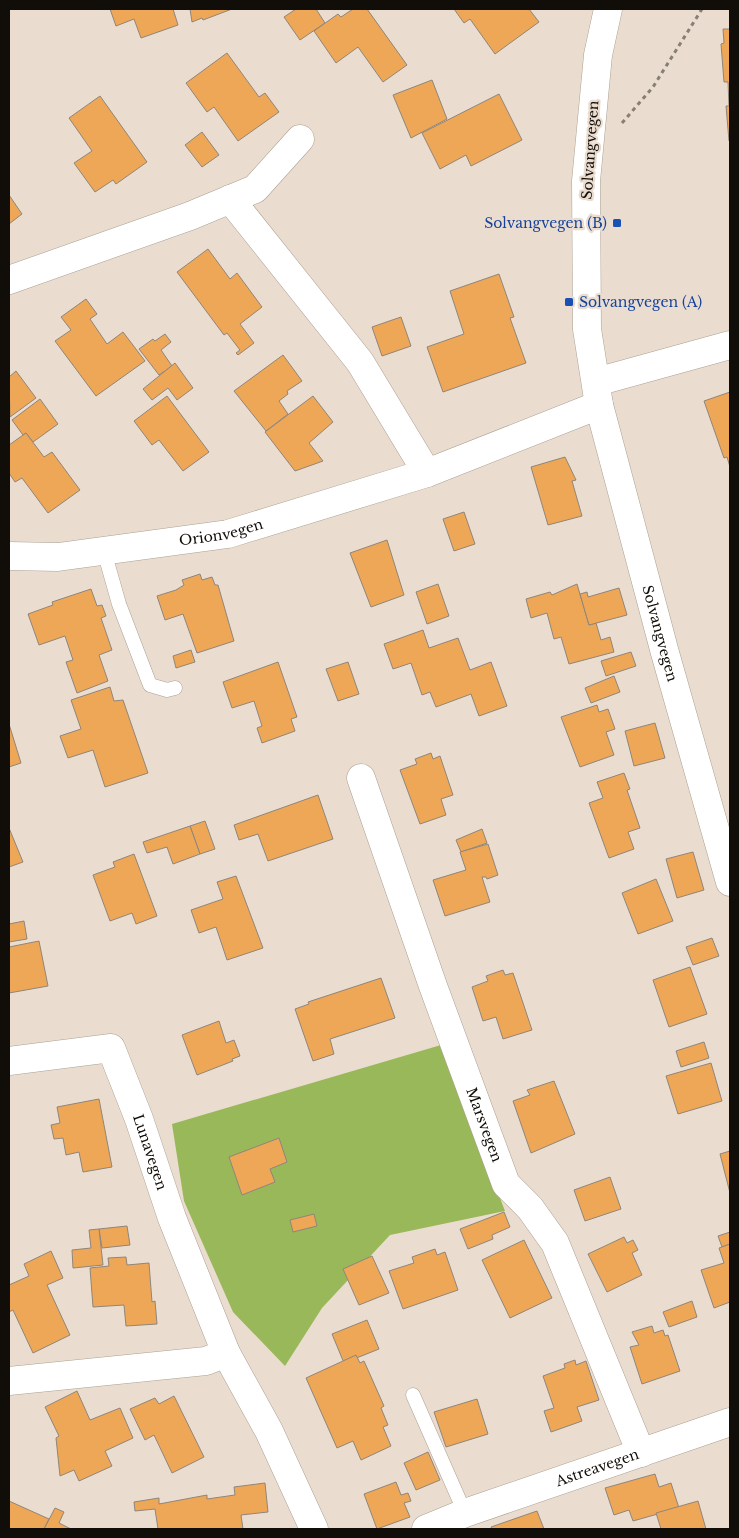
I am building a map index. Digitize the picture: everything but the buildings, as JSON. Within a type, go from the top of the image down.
[{"type":"street","name":"Solvangvegen","points":[[608,9],[598,55],[586,181],[587,329],[598,393],[665,653],[730,882]]},
{"type":"street","points":[[9,280],[190,216],[255,189],[300,139]]},
{"type":"street","points":[[230,199],[360,362],[427,473]]},
{"type":"street","points":[[598,393],[730,345]]},
{"type":"street","name":"Orionvegen","points":[[9,556],[58,557],[228,534],[427,473],[598,393]]},
{"type":"street","name":"Marsvegen","points":[[360,778],[433,986],[506,1184],[530,1208],[555,1243],[641,1452]]},
{"type":"street","name":"Lunavegen","points":[[9,1061],[111,1048],[139,1119],[172,1218],[226,1353],[269,1431],[314,1529]]},
{"type":"street","points":[[9,1381],[196,1362],[226,1353]]},
{"type":"street","name":"Astreavegen","points":[[426,1529],[465,1513],[730,1422]]},
{"type":"lane","points":[[104,551],[119,604],[150,685],[167,690],[175,688]]},
{"type":"lane","points":[[413,1395],[465,1513]]},
{"type":"path","points":[[590,141],[614,131],[653,87],[702,9]]},
{"type":"green space","points":[[441,1045],[505,1211],[390,1235],[322,1308],[285,1366],[233,1312],[184,1201],[172,1124]]},
{"type":"place","name":"Solvangvegen (B)","points":[[617,223]]},
{"type":"place","name":"Solvangvegen (A)","points":[[569,302]]}]
